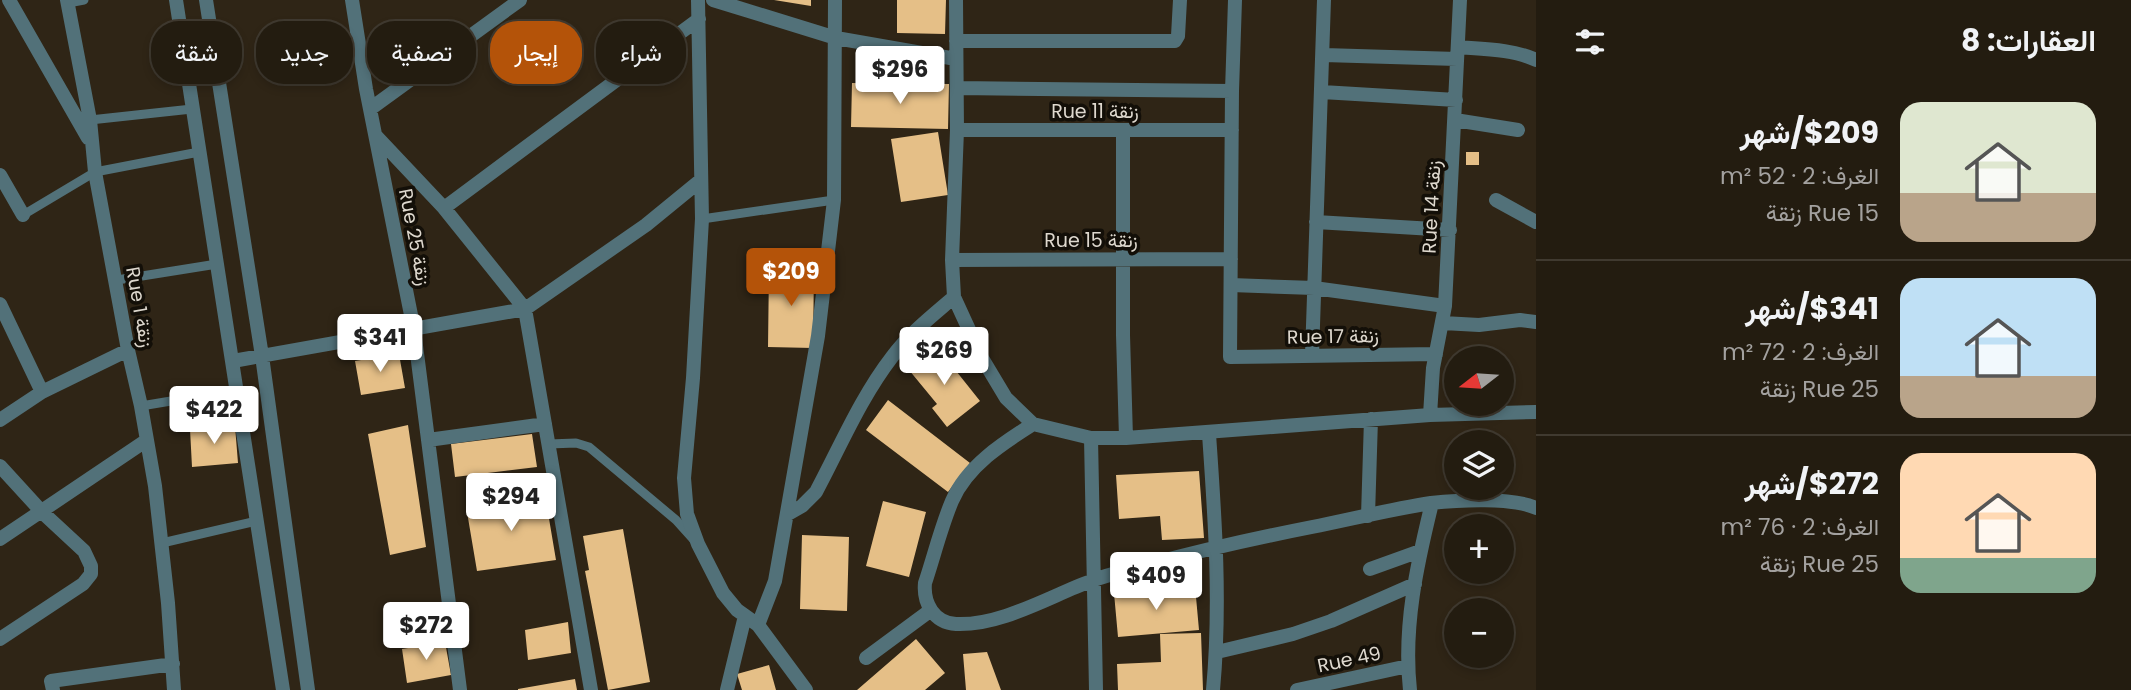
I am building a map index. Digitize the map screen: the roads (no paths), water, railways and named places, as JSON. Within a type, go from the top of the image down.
[{"type":"street","points":[[9,0],[91,142]]},
{"type":"street","points":[[176,0],[283,690]]},
{"type":"street","points":[[206,0],[261,356],[308,690]]},
{"type":"street","name":"Rue 25 زنقة","points":[[352,0],[370,109],[414,330],[460,690]]},
{"type":"street","points":[[370,109],[520,0]]},
{"type":"street","points":[[698,0],[702,219],[684,478],[687,514],[698,544],[723,593],[745,616],[758,625],[806,690]]},
{"type":"street","points":[[713,0],[836,38],[956,59]]},
{"type":"street","points":[[758,625],[775,581],[818,336],[834,200],[835,0]]},
{"type":"street","points":[[956,0],[958,88],[952,260],[954,298],[982,358],[1006,398],[1033,424],[1091,438],[1126,438],[1209,434],[1430,415],[1536,412]]},
{"type":"street","points":[[956,41],[1175,41],[1178,36],[1180,0]]},
{"type":"street","points":[[1235,0],[1231,285],[1314,288],[1446,306]]},
{"type":"street","points":[[1311,355],[1324,0]]},
{"type":"street","name":"Rue 14 زنقة","points":[[1430,415],[1436,354],[1446,306],[1460,0]]},
{"type":"street","name":"Rue 1 زنقة","points":[[67,2],[90,120],[95,172],[147,440],[162,543],[174,690]]},
{"type":"street","points":[[444,208],[699,19]]},
{"type":"street","points":[[1324,55],[1507,52],[1536,60]]},
{"type":"street","points":[[958,88],[1232,91]]},
{"type":"street","points":[[1322,92],[1455,100]]},
{"type":"street","points":[[1455,120],[1518,130]]},
{"type":"street","name":"Rue 11 زنقة","points":[[957,130],[1232,130]]},
{"type":"street","points":[[1124,130],[1122,259],[1126,438]]},
{"type":"street","points":[[376,136],[444,208],[525,309],[591,690]]},
{"type":"street","points":[[0,174],[23,215]]},
{"type":"street","points":[[233,361],[525,309],[646,225],[701,180]]},
{"type":"street","points":[[1496,200],[1535,219]]},
{"type":"street","points":[[1316,222],[1450,230]]},
{"type":"street","name":"Rue 15 زنقة","points":[[952,260],[1231,259]]},
{"type":"street","name":"Rue 17 زنقة","points":[[1231,285],[1230,357],[1436,354]]},
{"type":"street","points":[[788,514],[802,506],[816,492],[874,383],[892,357],[918,327],[954,298]]},
{"type":"street","points":[[0,304],[42,392]]},
{"type":"street","points":[[1443,323],[1479,325],[1520,320],[1536,322]]},
{"type":"street","points":[[0,420],[42,392],[128,350]]},
{"type":"street","points":[[1368,516],[1371,419]]},
{"type":"street","points":[[428,440],[545,424]]},
{"type":"street","points":[[1033,424],[1004,442],[974,469],[953,499],[925,583],[924,595],[931,610],[942,621],[955,624],[978,622],[1026,608],[1092,580],[1217,546],[1432,503],[1508,500],[1536,508]]},
{"type":"street","points":[[1209,434],[1217,546],[1217,652],[1213,690]]},
{"type":"street","points":[[1091,438],[1096,690]]},
{"type":"street","points":[[0,539],[147,440]]},
{"type":"street","points":[[0,466],[42,512],[84,551],[91,566],[91,574],[83,584],[0,639]]},
{"type":"street","points":[[1410,690],[1410,611],[1420,551],[1432,503]]},
{"type":"street","points":[[1370,569],[1420,551]]},
{"type":"street","points":[[1217,652],[1310,628],[1415,584]]},
{"type":"street","points":[[866,658],[931,610]]},
{"type":"street","points":[[727,690],[745,616]]},
{"type":"street","points":[[52,686],[173,664]]},
{"type":"street","name":"Rue 49","points":[[1297,690],[1408,666]]},
{"type":"lane","points":[[67,2],[84,0]]},
{"type":"lane","points":[[90,120],[192,109]]},
{"type":"lane","points":[[23,215],[95,172],[199,152]]},
{"type":"lane","points":[[702,219],[834,200]]},
{"type":"lane","points":[[117,280],[217,264]]},
{"type":"lane","points":[[141,406],[237,390]]},
{"type":"lane","points":[[549,444],[576,443],[589,447],[676,520],[698,544]]},
{"type":"lane","points":[[162,543],[257,521]]}]
